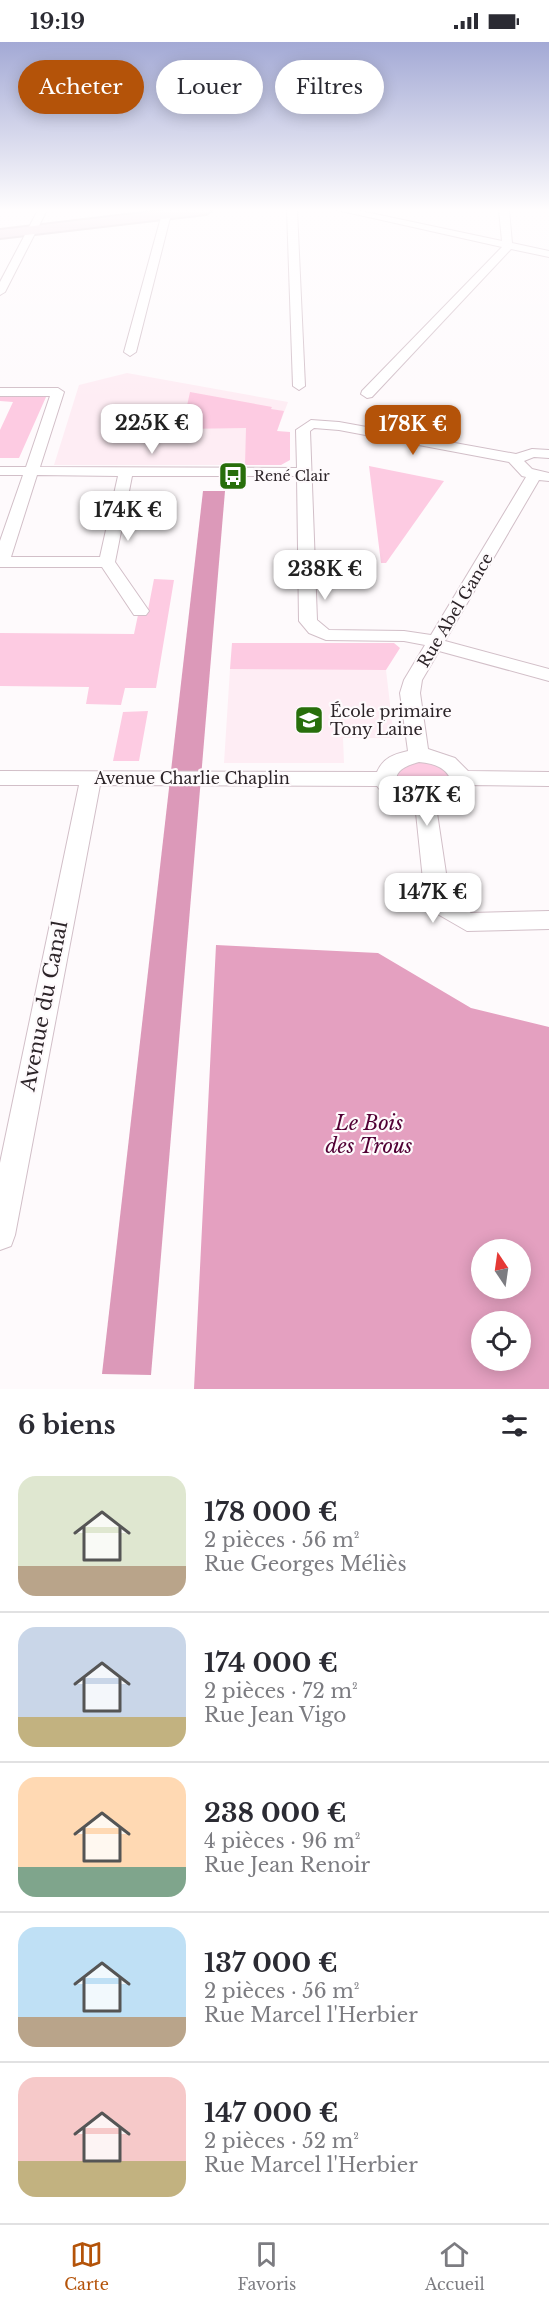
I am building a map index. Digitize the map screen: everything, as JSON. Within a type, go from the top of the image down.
[{"type":"street","points":[[0,292],[10,273]]},
{"type":"street","points":[[130,352],[151,273]]},
{"type":"street","points":[[295,273],[299,386]]},
{"type":"street","points":[[367,394],[482,273]]},
{"type":"street","points":[[0,392],[58,392],[0,562],[107,562]]},
{"type":"street","points":[[549,454],[532,453],[517,459],[339,426],[311,424],[303,430],[308,621],[315,629],[326,635],[404,636],[549,675]]},
{"type":"street","points":[[517,459],[516,463],[521,470],[542,476]]},
{"type":"street","points":[[0,471],[303,472]]},
{"type":"street","points":[[126,471],[107,562],[140,611]]},
{"type":"street","name":"Rue Abel Gance","points":[[418,755],[410,693],[413,680],[542,476]]},
{"type":"street","points":[[418,755],[441,759],[457,771],[461,778],[461,787],[450,802],[426,808],[402,802],[386,788],[384,779],[386,771],[398,759],[418,755]]},
{"type":"street","name":"Avenue Charlie Chaplin","points":[[0,778],[384,779]]},
{"type":"street","name":"Avenue du Canal","points":[[0,1235],[91,778]]},
{"type":"street","points":[[461,778],[549,779]]},
{"type":"street","points":[[426,808],[437,898],[442,906],[466,922],[549,920]]},
{"type":"shaded area","points":[[127,373],[288,402],[264,465],[54,465],[79,385]]},
{"type":"shaded area","points":[[190,392],[284,411],[277,431],[290,432],[290,460],[281,465],[245,465],[246,428],[182,429]]},
{"type":"shaded area","points":[[0,396],[46,397],[19,458],[0,458],[0,430],[13,402],[0,401]]},
{"type":"shaded area","points":[[369,466],[444,481],[386,563],[381,563]]},
{"type":"shaded area","points":[[203,491],[225,491],[151,1375],[102,1374]]},
{"type":"shaded area","points":[[154,579],[174,580],[156,688],[125,688],[121,705],[86,704],[89,687],[0,686],[0,633],[134,634],[138,615],[147,615]]},
{"type":"shaded area","points":[[232,643],[394,643],[400,648],[386,670],[230,669]]},
{"type":"shaded area","name":"École primaire Tony Laine","points":[[230,669],[386,670],[394,738],[343,738],[344,763],[224,763]]},
{"type":"shaded area","points":[[148,711],[139,761],[113,761],[123,712]]},
{"type":"shaded area","points":[[416,760],[442,767],[451,778],[448,790],[436,797],[424,799],[399,790],[395,771]]},
{"type":"green space","name":"Le Bois des Trous","points":[[216,945],[378,953],[471,1008],[549,1027],[549,1389],[194,1389]]},
{"type":"place","name":"René Clair","points":[[233,476]]},
{"type":"place","name":"École primaire Tony Laine","points":[[309,720]]}]
